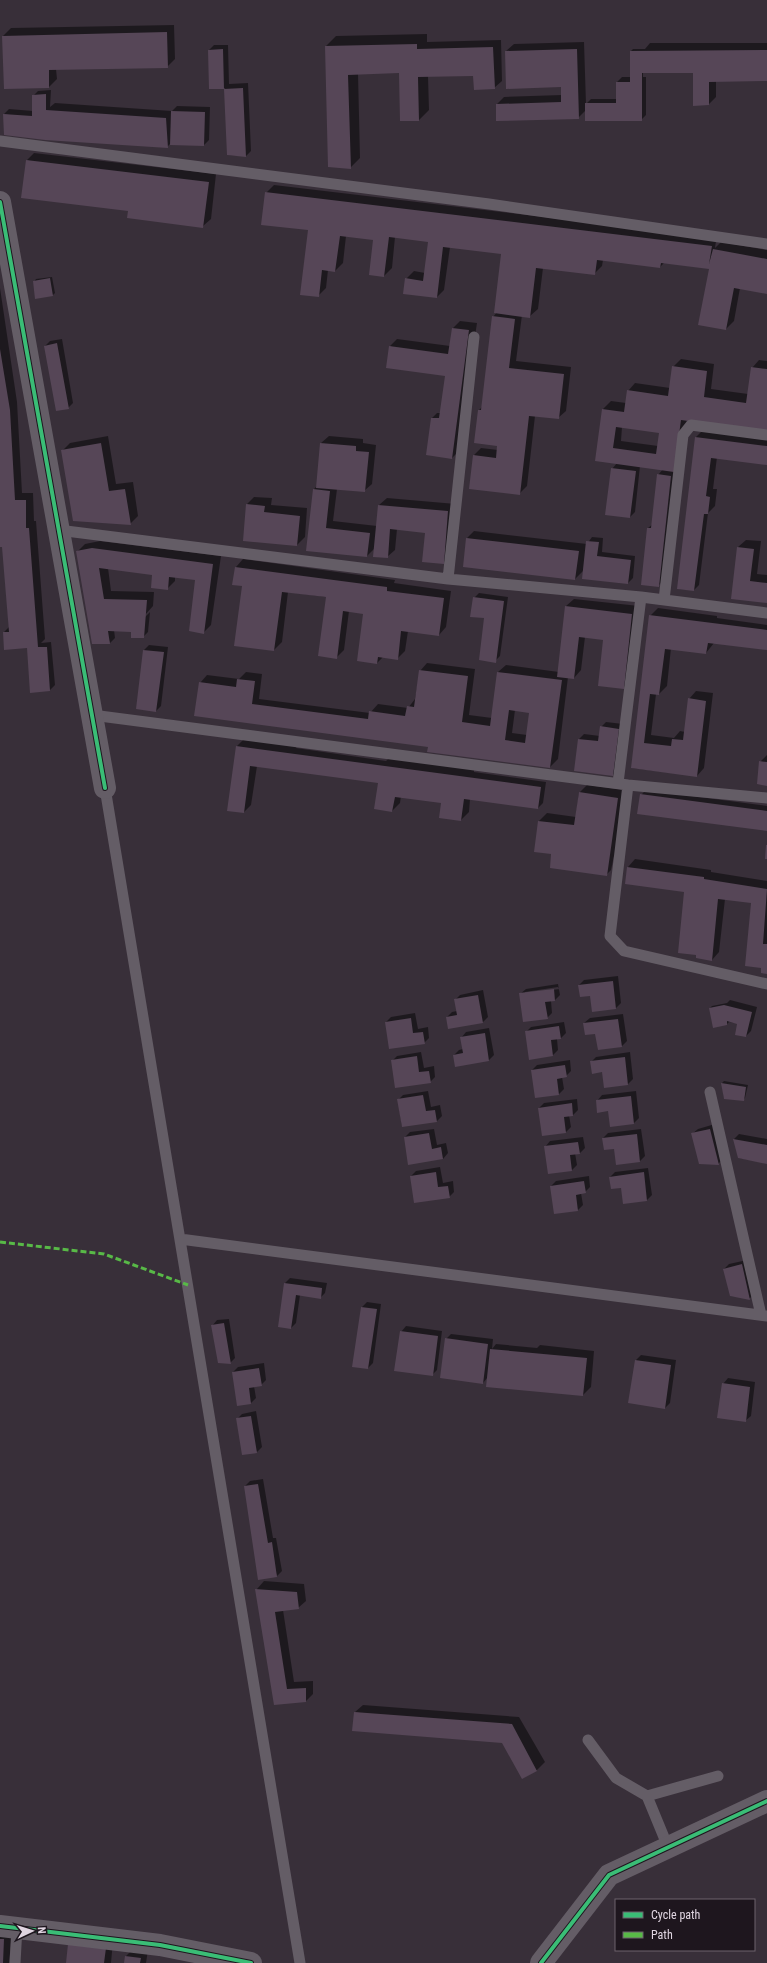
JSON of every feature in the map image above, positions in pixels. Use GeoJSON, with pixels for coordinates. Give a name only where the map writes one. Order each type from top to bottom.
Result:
{"type":"FeatureCollection","features":[{"type":"Feature","properties":{"kind":"street"},"geometry":{"type":"LineString","coordinates":[[0,202],[105,788]]}},
{"type":"Feature","properties":{"kind":"street"},"geometry":{"type":"LineString","coordinates":[[541,1963],[609,1875],[767,1801]]}},
{"type":"Feature","properties":{"kind":"street"},"geometry":{"type":"LineString","coordinates":[[8,1927],[160,1945],[251,1963]]}},
{"type":"Feature","properties":{"kind":"lane"},"geometry":{"type":"LineString","coordinates":[[0,141],[489,204],[767,244]]}},
{"type":"Feature","properties":{"kind":"lane"},"geometry":{"type":"LineString","coordinates":[[448,579],[474,337]]}},
{"type":"Feature","properties":{"kind":"lane"},"geometry":{"type":"LineString","coordinates":[[664,600],[683,435],[691,425],[767,435]]}},
{"type":"Feature","properties":{"kind":"lane"},"geometry":{"type":"LineString","coordinates":[[58,530],[448,579],[664,600],[767,613]]}},
{"type":"Feature","properties":{"kind":"lane"},"geometry":{"type":"LineString","coordinates":[[641,598],[610,936],[624,951],[767,984]]}},
{"type":"Feature","properties":{"kind":"lane"},"geometry":{"type":"LineString","coordinates":[[92,715],[623,784],[767,798]]}},
{"type":"Feature","properties":{"kind":"lane"},"geometry":{"type":"LineString","coordinates":[[105,788],[300,1963]]}},
{"type":"Feature","properties":{"kind":"lane"},"geometry":{"type":"LineString","coordinates":[[180,1239],[764,1316],[710,1092]]}},
{"type":"Feature","properties":{"kind":"lane"},"geometry":{"type":"LineString","coordinates":[[588,1740],[616,1778],[647,1796],[668,1848]]}},
{"type":"Feature","properties":{"kind":"lane"},"geometry":{"type":"LineString","coordinates":[[647,1796],[718,1776]]}},
{"type":"Feature","properties":{"kind":"lane"},"geometry":{"type":"LineString","coordinates":[[8,1927],[15,1963]]}},
{"type":"Feature","properties":{"kind":"building"},"geometry":{"type":"Polygon","coordinates":[[[167,32],[168,68],[49,70],[49,88],[4,89],[2,36],[167,32]]]}},
{"type":"Feature","properties":{"kind":"building"},"geometry":{"type":"Polygon","coordinates":[[[417,44],[417,49],[493,47],[495,89],[474,90],[473,76],[418,77],[419,121],[400,121],[399,73],[348,75],[351,169],[328,167],[325,46],[417,44]]]}},
{"type":"Feature","properties":{"kind":"building"},"geometry":{"type":"Polygon","coordinates":[[[223,49],[224,89],[209,89],[208,50],[223,49]]]}},
{"type":"Feature","properties":{"kind":"building"},"geometry":{"type":"Polygon","coordinates":[[[577,49],[579,119],[496,121],[496,104],[561,102],[561,87],[506,89],[505,51],[577,49]]]}},
{"type":"Feature","properties":{"kind":"building"},"geometry":{"type":"Polygon","coordinates":[[[767,50],[767,81],[709,82],[709,105],[693,106],[693,73],[642,73],[642,121],[585,121],[585,103],[616,103],[616,82],[630,82],[630,51],[767,50]]]}},
{"type":"Feature","properties":{"kind":"building"},"geometry":{"type":"Polygon","coordinates":[[[243,88],[246,157],[227,155],[224,89],[243,88]]]}},
{"type":"Feature","properties":{"kind":"building"},"geometry":{"type":"Polygon","coordinates":[[[46,94],[46,110],[166,118],[168,148],[45,140],[4,135],[3,114],[32,116],[32,95],[46,94]]]}},
{"type":"Feature","properties":{"kind":"building"},"geometry":{"type":"Polygon","coordinates":[[[171,111],[205,112],[204,146],[170,145],[171,111]]]}},
{"type":"Feature","properties":{"kind":"building"},"geometry":{"type":"Polygon","coordinates":[[[26,160],[209,182],[203,228],[127,218],[128,211],[21,198],[26,160]]]}},
{"type":"Feature","properties":{"kind":"building"},"geometry":{"type":"Polygon","coordinates":[[[265,192],[712,246],[709,264],[713,249],[767,259],[767,294],[734,288],[726,330],[698,325],[709,269],[661,263],[660,268],[597,260],[595,275],[536,268],[530,318],[494,313],[501,254],[443,247],[437,298],[403,294],[405,278],[423,281],[428,242],[389,237],[384,277],[369,275],[373,240],[340,236],[335,272],[322,270],[319,297],[300,295],[308,230],[261,225],[265,192]]]}},
{"type":"Feature","properties":{"kind":"building"},"geometry":{"type":"Polygon","coordinates":[[[50,278],[53,296],[35,299],[33,281],[50,278]]]}},
{"type":"Feature","properties":{"kind":"building"},"geometry":{"type":"Polygon","coordinates":[[[492,316],[515,319],[509,368],[564,374],[559,419],[529,416],[520,495],[469,489],[473,455],[496,458],[497,446],[474,443],[478,410],[481,410],[492,316]]]}},
{"type":"Feature","properties":{"kind":"building"},"geometry":{"type":"Polygon","coordinates":[[[452,328],[469,330],[452,459],[426,455],[431,418],[439,418],[445,376],[386,368],[389,346],[448,354],[452,328]]]}},
{"type":"Feature","properties":{"kind":"building"},"geometry":{"type":"Polygon","coordinates":[[[57,343],[69,409],[56,411],[44,346],[57,343]]]}},
{"type":"Feature","properties":{"kind":"building"},"geometry":{"type":"Polygon","coordinates":[[[0,349],[10,410],[15,500],[26,500],[26,528],[29,528],[38,647],[47,647],[50,691],[30,693],[27,648],[4,650],[3,632],[9,632],[2,547],[0,547],[0,349]]]}},
{"type":"Feature","properties":{"kind":"building"},"geometry":{"type":"Polygon","coordinates":[[[672,366],[707,371],[704,397],[746,403],[751,367],[767,369],[767,432],[681,420],[674,472],[595,461],[602,409],[624,412],[627,390],[668,396],[672,366]],[[616,427],[613,448],[656,454],[659,433],[616,427]]]}},
{"type":"Feature","properties":{"kind":"building"},"geometry":{"type":"Polygon","coordinates":[[[695,437],[767,446],[767,465],[711,458],[706,496],[710,497],[708,514],[704,514],[694,591],[677,589],[695,437]]]}},
{"type":"Feature","properties":{"kind":"building"},"geometry":{"type":"Polygon","coordinates":[[[101,443],[109,491],[125,489],[131,525],[73,521],[61,450],[101,443]]]}},
{"type":"Feature","properties":{"kind":"building"},"geometry":{"type":"Polygon","coordinates":[[[320,443],[356,446],[356,451],[369,452],[365,492],[316,488],[320,443]]]}},
{"type":"Feature","properties":{"kind":"building"},"geometry":{"type":"Polygon","coordinates":[[[611,468],[636,471],[630,518],[605,515],[611,468]]]}},
{"type":"Feature","properties":{"kind":"building"},"geometry":{"type":"Polygon","coordinates":[[[657,474],[671,476],[659,587],[641,585],[647,528],[651,528],[657,474]]]}},
{"type":"Feature","properties":{"kind":"building"},"geometry":{"type":"Polygon","coordinates":[[[313,489],[330,491],[326,528],[370,533],[367,557],[306,551],[313,489]]]}},
{"type":"Feature","properties":{"kind":"building"},"geometry":{"type":"Polygon","coordinates":[[[246,504],[265,506],[264,512],[300,516],[297,546],[243,541],[246,504]]]}},
{"type":"Feature","properties":{"kind":"building"},"geometry":{"type":"Polygon","coordinates":[[[378,505],[448,511],[444,564],[422,562],[425,533],[390,529],[388,558],[373,557],[378,505]]]}},
{"type":"Feature","properties":{"kind":"building"},"geometry":{"type":"Polygon","coordinates":[[[466,538],[579,551],[575,580],[463,567],[466,538]]]}},
{"type":"Feature","properties":{"kind":"building"},"geometry":{"type":"Polygon","coordinates":[[[586,541],[599,542],[597,556],[631,560],[628,584],[582,579],[586,541]]]}},
{"type":"Feature","properties":{"kind":"building"},"geometry":{"type":"Polygon","coordinates":[[[737,547],[754,549],[750,581],[767,583],[767,603],[731,599],[737,547]]]}},
{"type":"Feature","properties":{"kind":"building"},"geometry":{"type":"Polygon","coordinates":[[[92,548],[213,564],[204,634],[189,631],[195,580],[169,577],[168,590],[151,588],[152,575],[99,568],[104,599],[147,600],[144,638],[131,638],[131,632],[108,631],[110,644],[92,644],[76,551],[92,548]]]}},
{"type":"Feature","properties":{"kind":"building"},"geometry":{"type":"Polygon","coordinates":[[[235,567],[387,587],[387,591],[444,598],[439,636],[401,631],[398,660],[378,657],[377,664],[357,661],[363,614],[343,611],[337,659],[318,656],[326,597],[282,592],[274,651],[234,646],[242,586],[232,585],[235,567]]]}},
{"type":"Feature","properties":{"kind":"building"},"geometry":{"type":"Polygon","coordinates":[[[473,597],[504,601],[496,663],[479,660],[484,618],[470,617],[473,597]]]}},
{"type":"Feature","properties":{"kind":"building"},"geometry":{"type":"Polygon","coordinates":[[[565,606],[632,614],[624,689],[598,686],[603,640],[579,637],[574,679],[557,677],[565,606]]]}},
{"type":"Feature","properties":{"kind":"building"},"geometry":{"type":"Polygon","coordinates":[[[649,615],[767,630],[767,650],[708,643],[706,654],[665,649],[659,695],[650,694],[644,743],[671,746],[672,739],[683,740],[688,698],[706,701],[697,777],[631,768],[649,615]]]}},
{"type":"Feature","properties":{"kind":"building"},"geometry":{"type":"Polygon","coordinates":[[[143,650],[164,652],[156,712],[136,709],[143,650]]]}},
{"type":"Feature","properties":{"kind":"building"},"geometry":{"type":"Polygon","coordinates":[[[419,670],[468,676],[462,722],[490,726],[497,672],[562,680],[550,768],[427,752],[428,747],[194,716],[199,682],[236,687],[237,679],[255,681],[252,704],[368,719],[369,711],[405,716],[407,706],[414,707],[419,670]],[[509,710],[505,740],[525,743],[529,713],[509,710]]]}},
{"type":"Feature","properties":{"kind":"building"},"geometry":{"type":"Polygon","coordinates":[[[600,726],[619,729],[613,776],[574,771],[578,739],[598,741],[600,726]]]}},
{"type":"Feature","properties":{"kind":"building"},"geometry":{"type":"Polygon","coordinates":[[[236,746],[541,787],[538,809],[464,799],[461,821],[439,818],[441,803],[395,797],[392,812],[374,809],[378,783],[250,766],[244,813],[227,811],[236,746]]]}},
{"type":"Feature","properties":{"kind":"building"},"geometry":{"type":"Polygon","coordinates":[[[759,761],[767,762],[767,786],[757,784],[759,761]]]}},
{"type":"Feature","properties":{"kind":"building"},"geometry":{"type":"Polygon","coordinates":[[[579,792],[618,798],[607,876],[550,868],[551,854],[534,852],[538,821],[574,825],[579,792]]]}},
{"type":"Feature","properties":{"kind":"building"},"geometry":{"type":"Polygon","coordinates":[[[640,794],[767,811],[767,831],[637,814],[640,794]]]}},
{"type":"Feature","properties":{"kind":"building"},"geometry":{"type":"Polygon","coordinates":[[[766,845],[767,859],[765,859],[766,845]]]}},
{"type":"Feature","properties":{"kind":"building"},"geometry":{"type":"Polygon","coordinates":[[[627,867],[704,877],[704,879],[767,889],[763,944],[767,944],[767,974],[761,973],[761,968],[745,966],[751,903],[718,899],[712,961],[696,958],[696,955],[678,953],[684,892],[625,884],[627,867]]]}},
{"type":"Feature","properties":{"kind":"building"},"geometry":{"type":"Polygon","coordinates":[[[613,981],[616,1009],[592,1012],[590,996],[580,997],[578,985],[613,981]]]}},
{"type":"Feature","properties":{"kind":"building"},"geometry":{"type":"Polygon","coordinates":[[[554,989],[555,1001],[545,1002],[548,1019],[523,1022],[519,993],[554,989]]]}},
{"type":"Feature","properties":{"kind":"building"},"geometry":{"type":"Polygon","coordinates":[[[478,995],[483,1023],[448,1029],[446,1017],[457,1015],[454,999],[478,995]]]}},
{"type":"Feature","properties":{"kind":"building"},"geometry":{"type":"Polygon","coordinates":[[[724,1005],[752,1012],[746,1037],[735,1035],[737,1024],[727,1021],[727,1025],[713,1028],[709,1008],[724,1005]]]}},
{"type":"Feature","properties":{"kind":"building"},"geometry":{"type":"Polygon","coordinates":[[[411,1018],[413,1033],[423,1032],[425,1044],[389,1049],[385,1022],[411,1018]]]}},
{"type":"Feature","properties":{"kind":"building"},"geometry":{"type":"Polygon","coordinates":[[[618,1019],[622,1047],[598,1050],[595,1034],[585,1035],[583,1023],[618,1019]]]}},
{"type":"Feature","properties":{"kind":"building"},"geometry":{"type":"Polygon","coordinates":[[[559,1026],[561,1039],[551,1040],[553,1056],[529,1060],[525,1031],[559,1026]]]}},
{"type":"Feature","properties":{"kind":"building"},"geometry":{"type":"Polygon","coordinates":[[[485,1033],[489,1061],[455,1067],[453,1055],[463,1053],[460,1037],[485,1033]]]}},
{"type":"Feature","properties":{"kind":"building"},"geometry":{"type":"Polygon","coordinates":[[[417,1056],[419,1072],[429,1071],[431,1083],[395,1088],[391,1060],[417,1056]]]}},
{"type":"Feature","properties":{"kind":"building"},"geometry":{"type":"Polygon","coordinates":[[[625,1057],[628,1085],[604,1088],[602,1072],[592,1074],[590,1061],[625,1057]]]}},
{"type":"Feature","properties":{"kind":"building"},"geometry":{"type":"Polygon","coordinates":[[[565,1065],[567,1077],[557,1079],[559,1095],[535,1098],[531,1070],[565,1065]]]}},
{"type":"Feature","properties":{"kind":"building"},"geometry":{"type":"Polygon","coordinates":[[[721,1083],[746,1087],[744,1101],[724,1099],[721,1083]]]}},
{"type":"Feature","properties":{"kind":"building"},"geometry":{"type":"Polygon","coordinates":[[[423,1095],[426,1111],[435,1110],[437,1122],[402,1127],[397,1099],[423,1095]]]}},
{"type":"Feature","properties":{"kind":"building"},"geometry":{"type":"Polygon","coordinates":[[[631,1096],[634,1124],[610,1127],[608,1111],[597,1113],[596,1100],[631,1096]]]}},
{"type":"Feature","properties":{"kind":"building"},"geometry":{"type":"Polygon","coordinates":[[[572,1103],[573,1116],[564,1117],[566,1133],[542,1136],[538,1108],[572,1103]]]}},
{"type":"Feature","properties":{"kind":"building"},"geometry":{"type":"Polygon","coordinates":[[[710,1129],[719,1165],[699,1164],[691,1133],[710,1129]]]}},
{"type":"Feature","properties":{"kind":"building"},"geometry":{"type":"Polygon","coordinates":[[[429,1133],[432,1149],[441,1147],[443,1159],[408,1165],[404,1137],[429,1133]]]}},
{"type":"Feature","properties":{"kind":"building"},"geometry":{"type":"Polygon","coordinates":[[[637,1134],[640,1162],[616,1165],[614,1149],[604,1150],[602,1138],[637,1134]]]}},
{"type":"Feature","properties":{"kind":"building"},"geometry":{"type":"Polygon","coordinates":[[[733,1139],[767,1145],[767,1164],[738,1158],[733,1139]]]}},
{"type":"Feature","properties":{"kind":"building"},"geometry":{"type":"Polygon","coordinates":[[[578,1142],[580,1154],[570,1155],[572,1171],[548,1174],[544,1146],[578,1142]]]}},
{"type":"Feature","properties":{"kind":"building"},"geometry":{"type":"Polygon","coordinates":[[[436,1172],[438,1187],[448,1186],[450,1198],[414,1203],[410,1176],[436,1172]]]}},
{"type":"Feature","properties":{"kind":"building"},"geometry":{"type":"Polygon","coordinates":[[[644,1172],[647,1201],[623,1204],[621,1188],[611,1189],[609,1177],[644,1172]]]}},
{"type":"Feature","properties":{"kind":"building"},"geometry":{"type":"Polygon","coordinates":[[[584,1181],[586,1193],[576,1195],[578,1211],[554,1214],[550,1186],[584,1181]]]}},
{"type":"Feature","properties":{"kind":"building"},"geometry":{"type":"Polygon","coordinates":[[[742,1264],[750,1300],[730,1296],[723,1269],[742,1264]]]}},
{"type":"Feature","properties":{"kind":"building"},"geometry":{"type":"Polygon","coordinates":[[[284,1283],[322,1288],[321,1299],[296,1295],[291,1329],[278,1327],[284,1283]]]}},
{"type":"Feature","properties":{"kind":"building"},"geometry":{"type":"Polygon","coordinates":[[[361,1307],[377,1309],[368,1369],[352,1367],[361,1307]]]}},
{"type":"Feature","properties":{"kind":"building"},"geometry":{"type":"Polygon","coordinates":[[[224,1323],[231,1364],[218,1363],[211,1325],[224,1323]]]}},
{"type":"Feature","properties":{"kind":"building"},"geometry":{"type":"Polygon","coordinates":[[[400,1331],[438,1336],[433,1376],[394,1371],[400,1331]]]}},
{"type":"Feature","properties":{"kind":"building"},"geometry":{"type":"Polygon","coordinates":[[[445,1338],[488,1344],[483,1384],[440,1378],[445,1338]]]}},
{"type":"Feature","properties":{"kind":"building"},"geometry":{"type":"Polygon","coordinates":[[[490,1349],[587,1358],[583,1396],[486,1387],[490,1349]]]}},
{"type":"Feature","properties":{"kind":"building"},"geometry":{"type":"Polygon","coordinates":[[[635,1360],[671,1365],[665,1409],[628,1403],[635,1360]]]}},
{"type":"Feature","properties":{"kind":"building"},"geometry":{"type":"Polygon","coordinates":[[[259,1368],[262,1386],[249,1388],[251,1404],[237,1406],[232,1372],[259,1368]]]}},
{"type":"Feature","properties":{"kind":"building"},"geometry":{"type":"Polygon","coordinates":[[[722,1383],[750,1387],[746,1422],[717,1418],[722,1383]]]}},
{"type":"Feature","properties":{"kind":"building"},"geometry":{"type":"Polygon","coordinates":[[[251,1416],[257,1453],[242,1455],[236,1418],[251,1416]]]}},
{"type":"Feature","properties":{"kind":"building"},"geometry":{"type":"Polygon","coordinates":[[[258,1484],[268,1543],[272,1542],[277,1577],[258,1580],[244,1486],[258,1484]]]}},
{"type":"Feature","properties":{"kind":"building"},"geometry":{"type":"Polygon","coordinates":[[[255,1589],[297,1592],[299,1609],[275,1612],[287,1689],[306,1688],[306,1702],[274,1705],[255,1589]]]}},
{"type":"Feature","properties":{"kind":"building"},"geometry":{"type":"Polygon","coordinates":[[[354,1712],[512,1724],[537,1771],[522,1779],[502,1743],[352,1731],[354,1712]]]}},
{"type":"Feature","properties":{"kind":"building"},"geometry":{"type":"Polygon","coordinates":[[[0,1939],[4,1939],[3,1963],[0,1963],[0,1939]]]}},
{"type":"Feature","properties":{"kind":"building"},"geometry":{"type":"Polygon","coordinates":[[[68,1944],[106,1948],[104,1963],[66,1963],[68,1944]]]}},
{"type":"Feature","properties":{"kind":"building"},"geometry":{"type":"Polygon","coordinates":[[[125,1956],[141,1958],[140,1963],[124,1963],[125,1956]]]}},
{"type":"Feature","properties":{"kind":"marked path"},"geometry":{"type":"LineString","coordinates":[[0,1242],[104,1254],[188,1285]]}},
{"type":"Feature","properties":{"kind":"cycle path"},"geometry":{"type":"LineString","coordinates":[[0,202],[105,788]]}},
{"type":"Feature","properties":{"kind":"cycle path"},"geometry":{"type":"LineString","coordinates":[[541,1963],[609,1875],[767,1801]]}},
{"type":"Feature","properties":{"kind":"cycle path"},"geometry":{"type":"LineString","coordinates":[[0,1926],[160,1945],[251,1963]]}}]}
